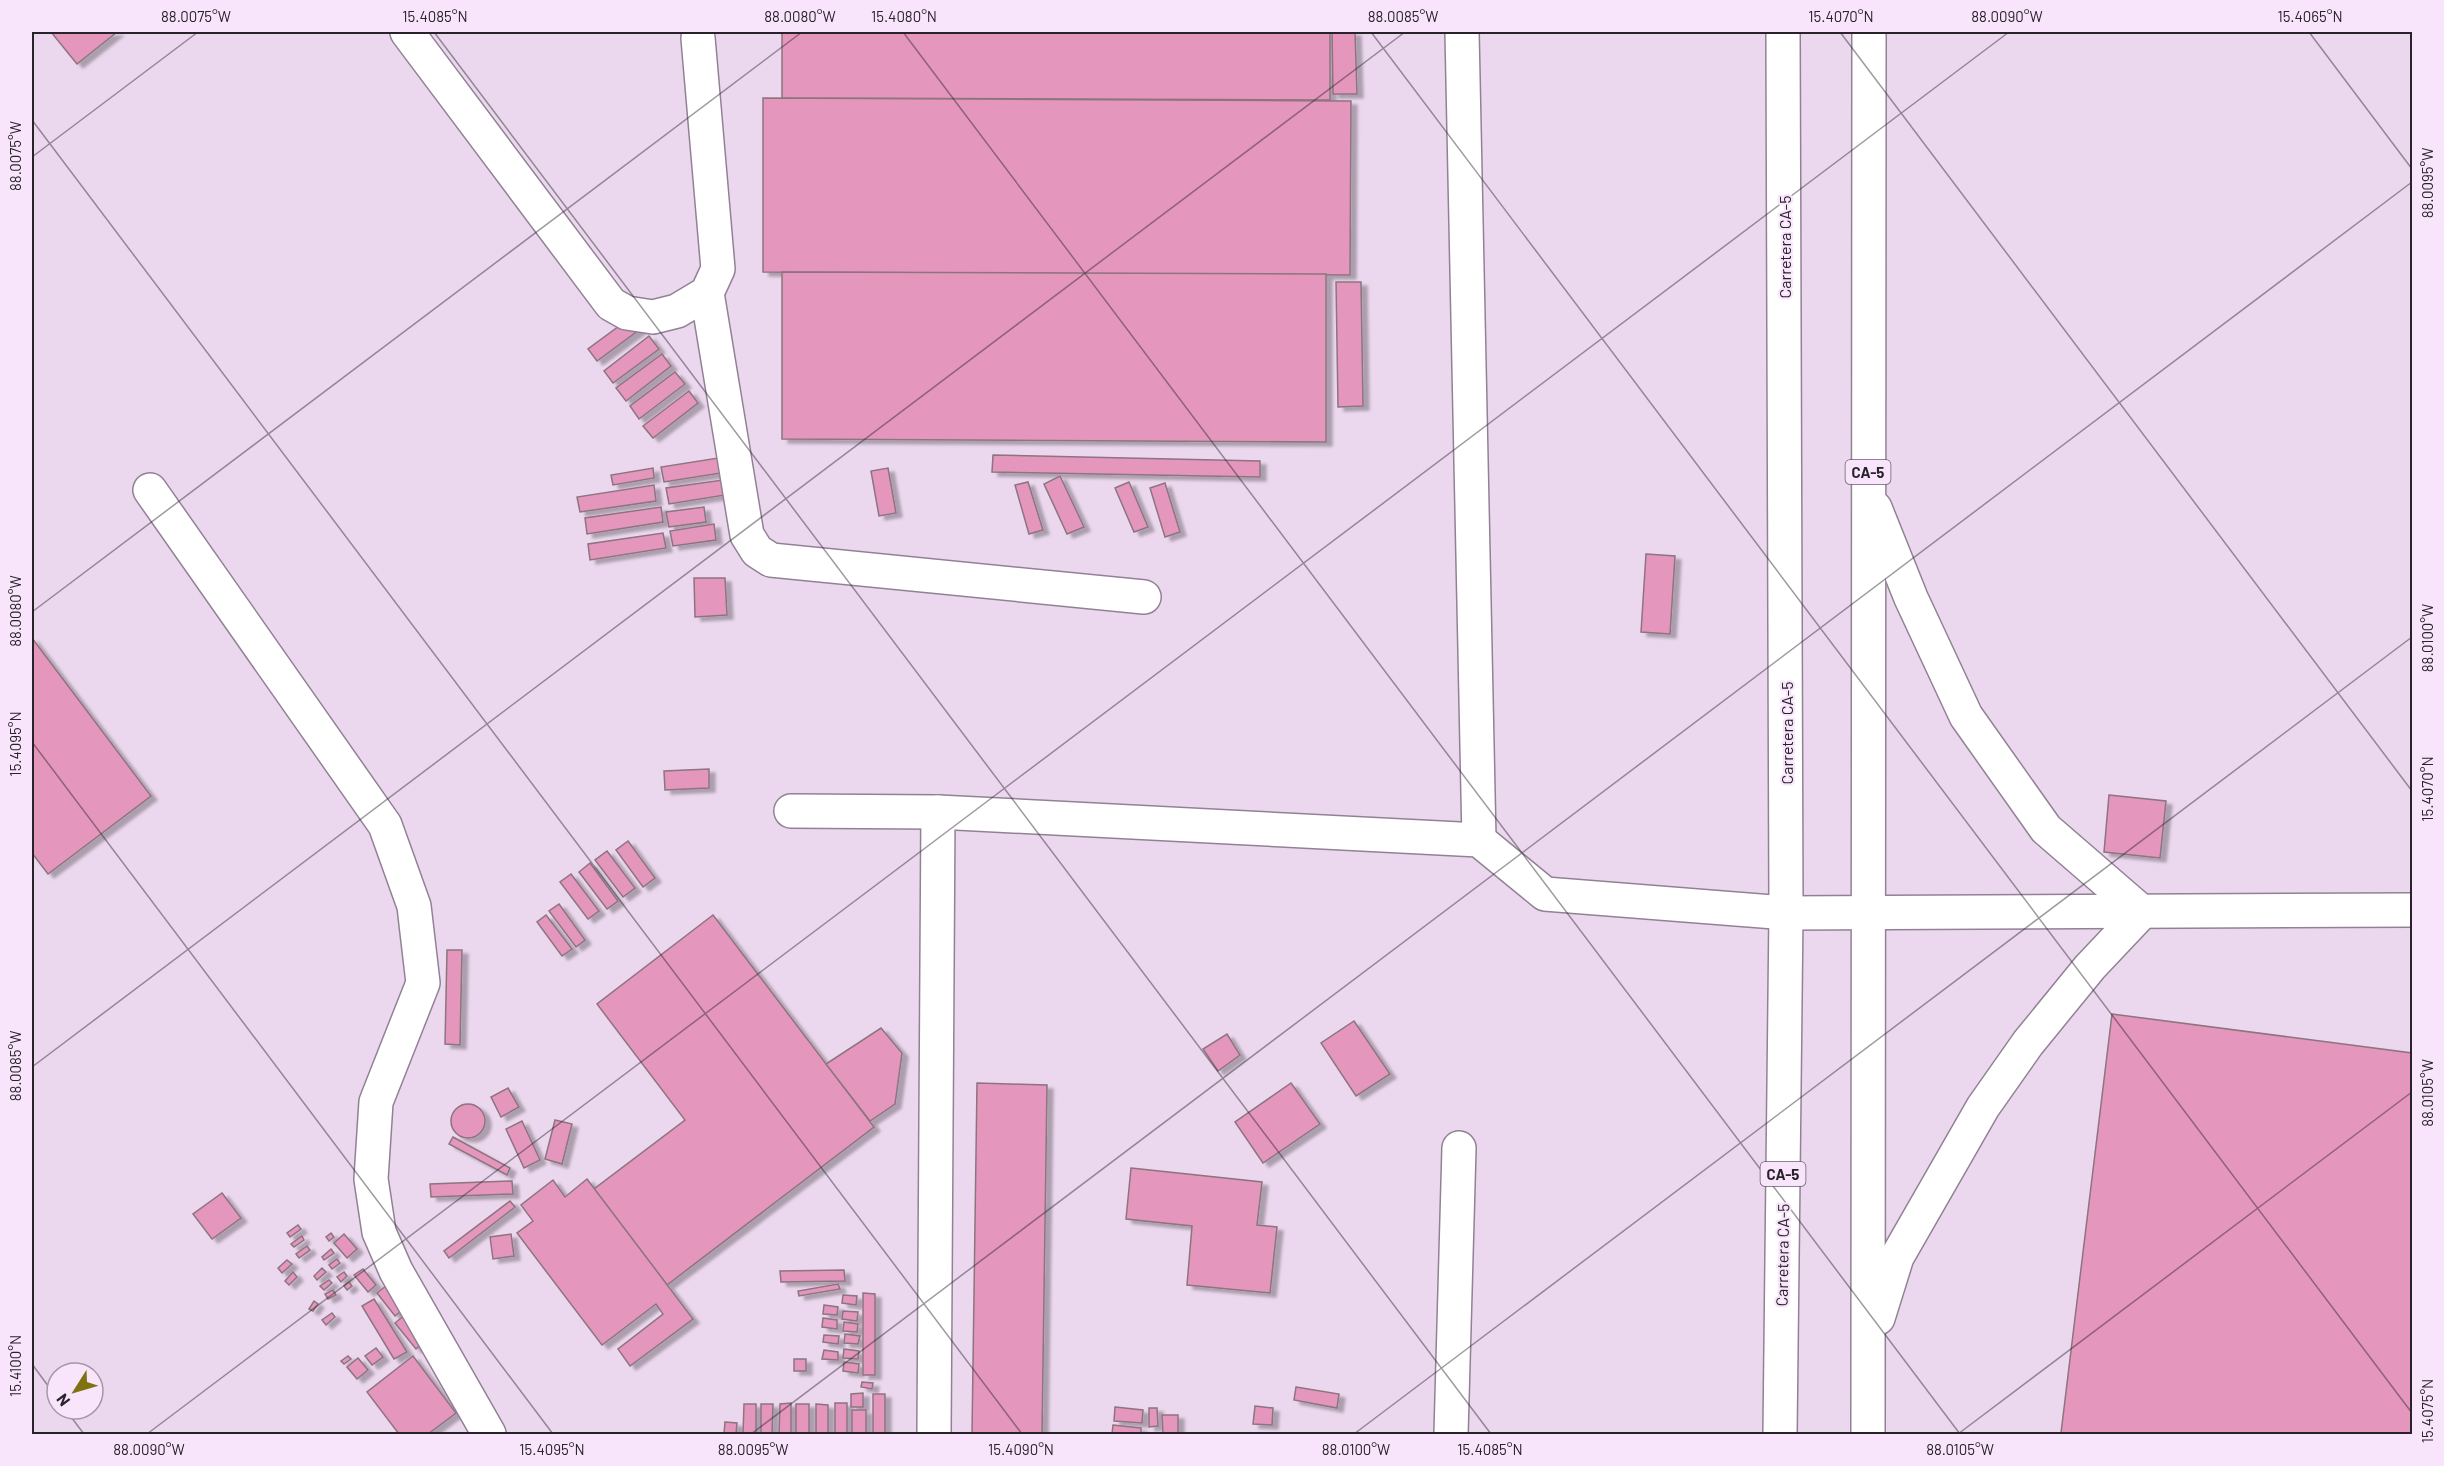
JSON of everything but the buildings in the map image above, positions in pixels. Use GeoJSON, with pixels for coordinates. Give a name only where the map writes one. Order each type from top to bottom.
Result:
{"type":"FeatureCollection","features":[{"type":"Feature","properties":{"kind":"main road"},"geometry":{"type":"LineString","coordinates":[[407,32],[611,304],[627,313],[653,317],[677,311],[708,293]]}},
{"type":"Feature","properties":{"kind":"main road"},"geometry":{"type":"LineString","coordinates":[[1462,32],[1479,840]]}},
{"type":"Feature","properties":{"kind":"main road","name":"Carretera CA-5"},"geometry":{"type":"LineString","coordinates":[[1780,1434],[1786,913],[1783,32]]}},
{"type":"Feature","properties":{"kind":"main road","name":"CA-5"},"geometry":{"type":"LineString","coordinates":[[1868,1434],[1869,32]]}},
{"type":"Feature","properties":{"kind":"main road"},"geometry":{"type":"LineString","coordinates":[[698,38],[718,269],[708,293],[747,535],[757,551],[771,560],[1144,597]]}},
{"type":"Feature","properties":{"kind":"main road"},"geometry":{"type":"LineString","coordinates":[[150,490],[385,825],[414,906],[423,983],[376,1102],[371,1179],[379,1232],[396,1271],[489,1434]]}},
{"type":"Feature","properties":{"kind":"main road"},"geometry":{"type":"LineString","coordinates":[[1868,493],[1911,598],[1966,716],[2046,829],[2142,912]]}},
{"type":"Feature","properties":{"kind":"main road"},"geometry":{"type":"LineString","coordinates":[[791,811],[938,812],[1479,840],[1545,894],[1786,913],[2412,910]]}},
{"type":"Feature","properties":{"kind":"main road"},"geometry":{"type":"LineString","coordinates":[[934,1434],[938,812]]}},
{"type":"Feature","properties":{"kind":"main road"},"geometry":{"type":"LineString","coordinates":[[1869,1348],[1898,1257],[1983,1107],[2028,1043],[2091,967],[2142,912]]}},
{"type":"Feature","properties":{"kind":"main road"},"geometry":{"type":"LineString","coordinates":[[1451,1434],[1459,1148]]}}]}
